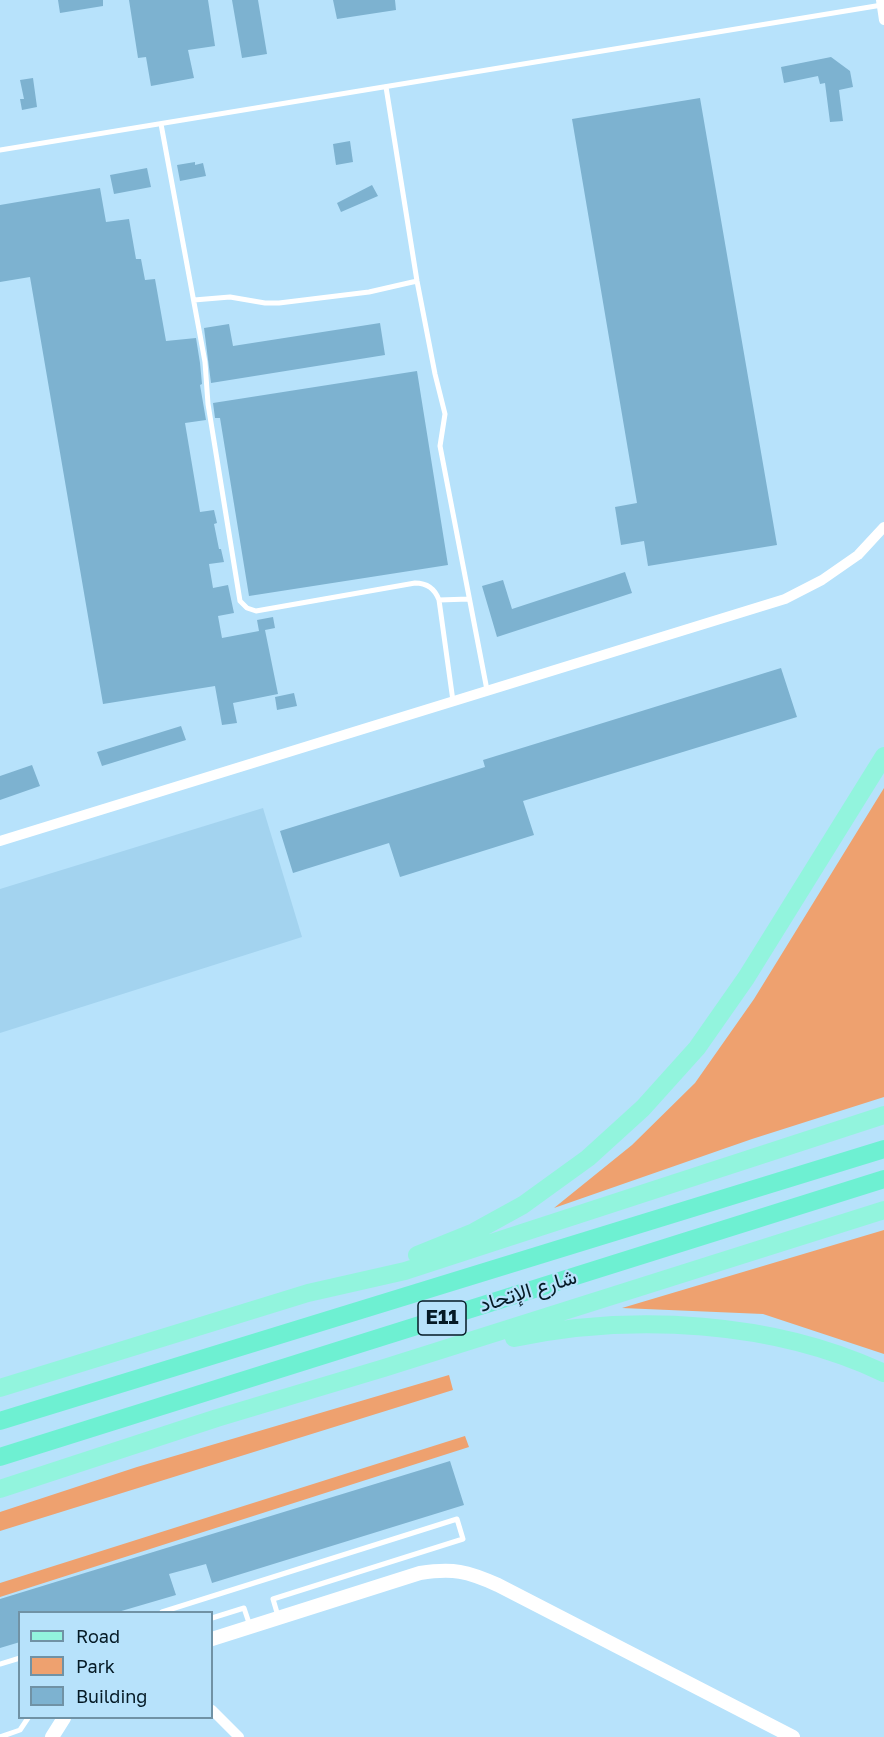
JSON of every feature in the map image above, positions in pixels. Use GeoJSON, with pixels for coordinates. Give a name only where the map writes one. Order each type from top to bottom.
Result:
{"type":"FeatureCollection","features":[{"type":"Feature","properties":{"kind":"highway","name":"شارع الإتحاد"},"geometry":{"type":"LineString","coordinates":[[0,1421],[884,1149]]}},
{"type":"Feature","properties":{"kind":"highway","name":"شارع الإتحاد"},"geometry":{"type":"LineString","coordinates":[[0,1457],[884,1179]]}},
{"type":"Feature","properties":{"kind":"main road"},"geometry":{"type":"LineString","coordinates":[[0,1388],[308,1293],[413,1257],[474,1232],[523,1205],[588,1158],[644,1108],[697,1048],[746,978],[884,756]]}},
{"type":"Feature","properties":{"kind":"main road"},"geometry":{"type":"LineString","coordinates":[[308,1293],[405,1271],[884,1115]]}},
{"type":"Feature","properties":{"kind":"main road"},"geometry":{"type":"LineString","coordinates":[[0,1489],[217,1418],[384,1368],[884,1210]]}},
{"type":"Feature","properties":{"kind":"main road"},"geometry":{"type":"LineString","coordinates":[[384,1368],[538,1333],[624,1325],[688,1326],[748,1332],[810,1346],[884,1373]]}},
{"type":"Feature","properties":{"kind":"street"},"geometry":{"type":"LineString","coordinates":[[881,2],[884,20]]}},
{"type":"Feature","properties":{"kind":"street"},"geometry":{"type":"LineString","coordinates":[[0,841],[784,599],[822,580],[858,555],[884,527]]}},
{"type":"Feature","properties":{"kind":"street"},"geometry":{"type":"LineString","coordinates":[[213,1639],[420,1573],[444,1570],[462,1571],[498,1585],[793,1737]]}},
{"type":"Feature","properties":{"kind":"street"},"geometry":{"type":"LineString","coordinates":[[213,1711],[239,1737]]}},
{"type":"Feature","properties":{"kind":"street"},"geometry":{"type":"LineString","coordinates":[[52,1737],[63,1719]]}},
{"type":"Feature","properties":{"kind":"lane"},"geometry":{"type":"LineString","coordinates":[[0,150],[386,87],[881,2]]}},
{"type":"Feature","properties":{"kind":"lane"},"geometry":{"type":"LineString","coordinates":[[386,87],[417,281],[435,374],[446,414],[440,446],[487,692]]}},
{"type":"Feature","properties":{"kind":"lane"},"geometry":{"type":"LineString","coordinates":[[161,124],[205,362],[208,404],[238,596],[243,605],[251,610],[261,610],[415,583],[430,587],[439,600],[453,702]]}},
{"type":"Feature","properties":{"kind":"lane"},"geometry":{"type":"LineString","coordinates":[[194,300],[230,297],[279,303],[369,292],[417,281]]}},
{"type":"Feature","properties":{"kind":"lane"},"geometry":{"type":"LineString","coordinates":[[439,600],[470,599]]}},
{"type":"Feature","properties":{"kind":"lane"},"geometry":{"type":"LineString","coordinates":[[165,1611],[457,1519],[463,1539],[273,1599],[278,1618]]}},
{"type":"Feature","properties":{"kind":"lane"},"geometry":{"type":"LineString","coordinates":[[213,1618],[244,1608],[250,1627]]}},
{"type":"Feature","properties":{"kind":"lane"},"geometry":{"type":"LineString","coordinates":[[0,1664],[18,1659]]}},
{"type":"Feature","properties":{"kind":"lane"},"geometry":{"type":"LineString","coordinates":[[0,1737],[20,1731],[27,1719]]}},
{"type":"Feature","properties":{"kind":"shaded area"},"geometry":{"type":"Polygon","coordinates":[[[263,808],[302,937],[0,1033],[0,889],[263,808]]]}},
{"type":"Feature","properties":{"kind":"green space"},"geometry":{"type":"Polygon","coordinates":[[[884,788],[884,1097],[752,1139],[554,1208],[632,1145],[695,1083],[754,999],[884,788]]]}},
{"type":"Feature","properties":{"kind":"green space"},"geometry":{"type":"Polygon","coordinates":[[[884,1230],[884,1354],[763,1314],[622,1308],[884,1230]]]}},
{"type":"Feature","properties":{"kind":"green space"},"geometry":{"type":"Polygon","coordinates":[[[449,1375],[453,1390],[0,1531],[0,1512],[137,1467],[449,1375]]]}},
{"type":"Feature","properties":{"kind":"green space"},"geometry":{"type":"Polygon","coordinates":[[[465,1436],[469,1447],[0,1597],[0,1583],[465,1436]]]}},
{"type":"Feature","properties":{"kind":"building"},"geometry":{"type":"Polygon","coordinates":[[[58,0],[103,0],[103,6],[60,13],[58,0]]]}},
{"type":"Feature","properties":{"kind":"building"},"geometry":{"type":"Polygon","coordinates":[[[129,0],[208,0],[215,46],[188,50],[194,78],[151,86],[146,57],[138,58],[129,0]]]}},
{"type":"Feature","properties":{"kind":"building"},"geometry":{"type":"Polygon","coordinates":[[[232,0],[258,0],[267,54],[242,58],[232,0]]]}},
{"type":"Feature","properties":{"kind":"building"},"geometry":{"type":"Polygon","coordinates":[[[333,0],[395,0],[396,10],[337,19],[333,0]]]}},
{"type":"Feature","properties":{"kind":"building"},"geometry":{"type":"Polygon","coordinates":[[[831,57],[850,71],[853,87],[839,90],[843,121],[830,122],[825,83],[820,84],[818,76],[784,83],[781,67],[831,57]]]}},
{"type":"Feature","properties":{"kind":"building"},"geometry":{"type":"Polygon","coordinates":[[[33,78],[37,107],[22,110],[20,99],[24,99],[20,80],[33,78]]]}},
{"type":"Feature","properties":{"kind":"building"},"geometry":{"type":"Polygon","coordinates":[[[700,98],[777,545],[648,566],[644,541],[621,545],[615,507],[637,503],[572,119],[700,98]]]}},
{"type":"Feature","properties":{"kind":"building"},"geometry":{"type":"Polygon","coordinates":[[[350,141],[353,162],[336,165],[333,144],[350,141]]]}},
{"type":"Feature","properties":{"kind":"building"},"geometry":{"type":"Polygon","coordinates":[[[195,162],[195,165],[203,163],[206,176],[180,181],[177,165],[195,162]]]}},
{"type":"Feature","properties":{"kind":"building"},"geometry":{"type":"Polygon","coordinates":[[[147,168],[151,187],[114,194],[110,175],[147,168]]]}},
{"type":"Feature","properties":{"kind":"building"},"geometry":{"type":"Polygon","coordinates":[[[372,185],[378,196],[341,212],[337,203],[372,185]]]}},
{"type":"Feature","properties":{"kind":"building"},"geometry":{"type":"Polygon","coordinates":[[[100,188],[106,222],[129,219],[136,259],[141,259],[145,280],[155,279],[166,341],[196,338],[206,420],[185,423],[200,512],[214,510],[217,523],[214,524],[224,562],[209,564],[213,588],[228,585],[234,613],[218,616],[222,638],[259,631],[257,620],[273,617],[275,628],[265,630],[278,694],[233,703],[237,723],[222,725],[215,686],[103,704],[30,277],[0,282],[0,205],[100,188]]]}},
{"type":"Feature","properties":{"kind":"building"},"geometry":{"type":"Polygon","coordinates":[[[380,323],[385,355],[211,383],[204,328],[229,324],[233,346],[380,323]]]}},
{"type":"Feature","properties":{"kind":"building"},"geometry":{"type":"Polygon","coordinates":[[[417,371],[448,565],[249,596],[220,418],[215,418],[213,403],[417,371]]]}},
{"type":"Feature","properties":{"kind":"building"},"geometry":{"type":"Polygon","coordinates":[[[625,572],[632,593],[497,637],[482,586],[503,580],[512,609],[625,572]]]}},
{"type":"Feature","properties":{"kind":"building"},"geometry":{"type":"Polygon","coordinates":[[[781,668],[797,717],[523,801],[534,835],[400,877],[389,843],[293,873],[280,831],[485,767],[483,760],[781,668]]]}},
{"type":"Feature","properties":{"kind":"building"},"geometry":{"type":"Polygon","coordinates":[[[294,693],[297,706],[277,710],[275,697],[294,693]]]}},
{"type":"Feature","properties":{"kind":"building"},"geometry":{"type":"Polygon","coordinates":[[[181,726],[186,740],[102,766],[97,752],[181,726]]]}},
{"type":"Feature","properties":{"kind":"building"},"geometry":{"type":"Polygon","coordinates":[[[32,765],[40,786],[0,800],[0,776],[32,765]]]}},
{"type":"Feature","properties":{"kind":"building"},"geometry":{"type":"Polygon","coordinates":[[[450,1461],[464,1505],[212,1583],[206,1564],[169,1574],[176,1595],[121,1611],[18,1611],[18,1643],[0,1648],[0,1599],[450,1461]]]}}]}
